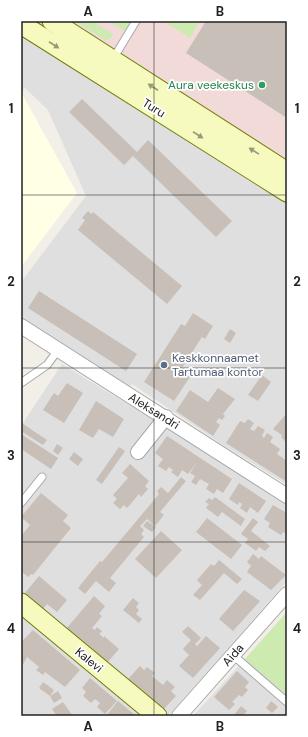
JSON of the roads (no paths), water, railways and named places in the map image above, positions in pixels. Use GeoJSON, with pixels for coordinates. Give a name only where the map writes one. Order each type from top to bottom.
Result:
{"type":"FeatureCollection","features":[{"type":"Feature","properties":{"kind":"main road","name":"Turu"},"geometry":{"type":"LineString","coordinates":[[52,21],[112,61],[287,172]]}},
{"type":"Feature","properties":{"kind":"main road","name":"Turu"},"geometry":{"type":"LineString","coordinates":[[21,24],[287,192]]}},
{"type":"Feature","properties":{"kind":"main road","name":"Kalevi"},"geometry":{"type":"LineString","coordinates":[[21,603],[157,716]]}},
{"type":"Feature","properties":{"kind":"street","name":"Aleksandri"},"geometry":{"type":"LineString","coordinates":[[21,326],[287,496]]}},
{"type":"Feature","properties":{"kind":"street"},"geometry":{"type":"LineString","coordinates":[[138,452],[166,418]]}},
{"type":"Feature","properties":{"kind":"street","name":"Aida"},"geometry":{"type":"LineString","coordinates":[[179,716],[287,594]]}},
{"type":"Feature","properties":{"kind":"lane"},"geometry":{"type":"LineString","coordinates":[[112,61],[136,21]]}},
{"type":"Feature","properties":{"kind":"lane"},"geometry":{"type":"LineString","coordinates":[[21,383],[47,365],[58,350]]}},
{"type":"Feature","properties":{"kind":"lane"},"geometry":{"type":"LineString","coordinates":[[21,503],[42,477]]}},
{"type":"Feature","properties":{"kind":"lane"},"geometry":{"type":"LineString","coordinates":[[233,654],[287,702]]}},
{"type":"Feature","properties":{"kind":"place","name":"Aura veekeskus"},"geometry":{"type":"Point","coordinates":[262,85]}},
{"type":"Feature","properties":{"kind":"place","name":"Keskkonnaamet Tartumaa kontor"},"geometry":{"type":"Point","coordinates":[164,365]}}]}
